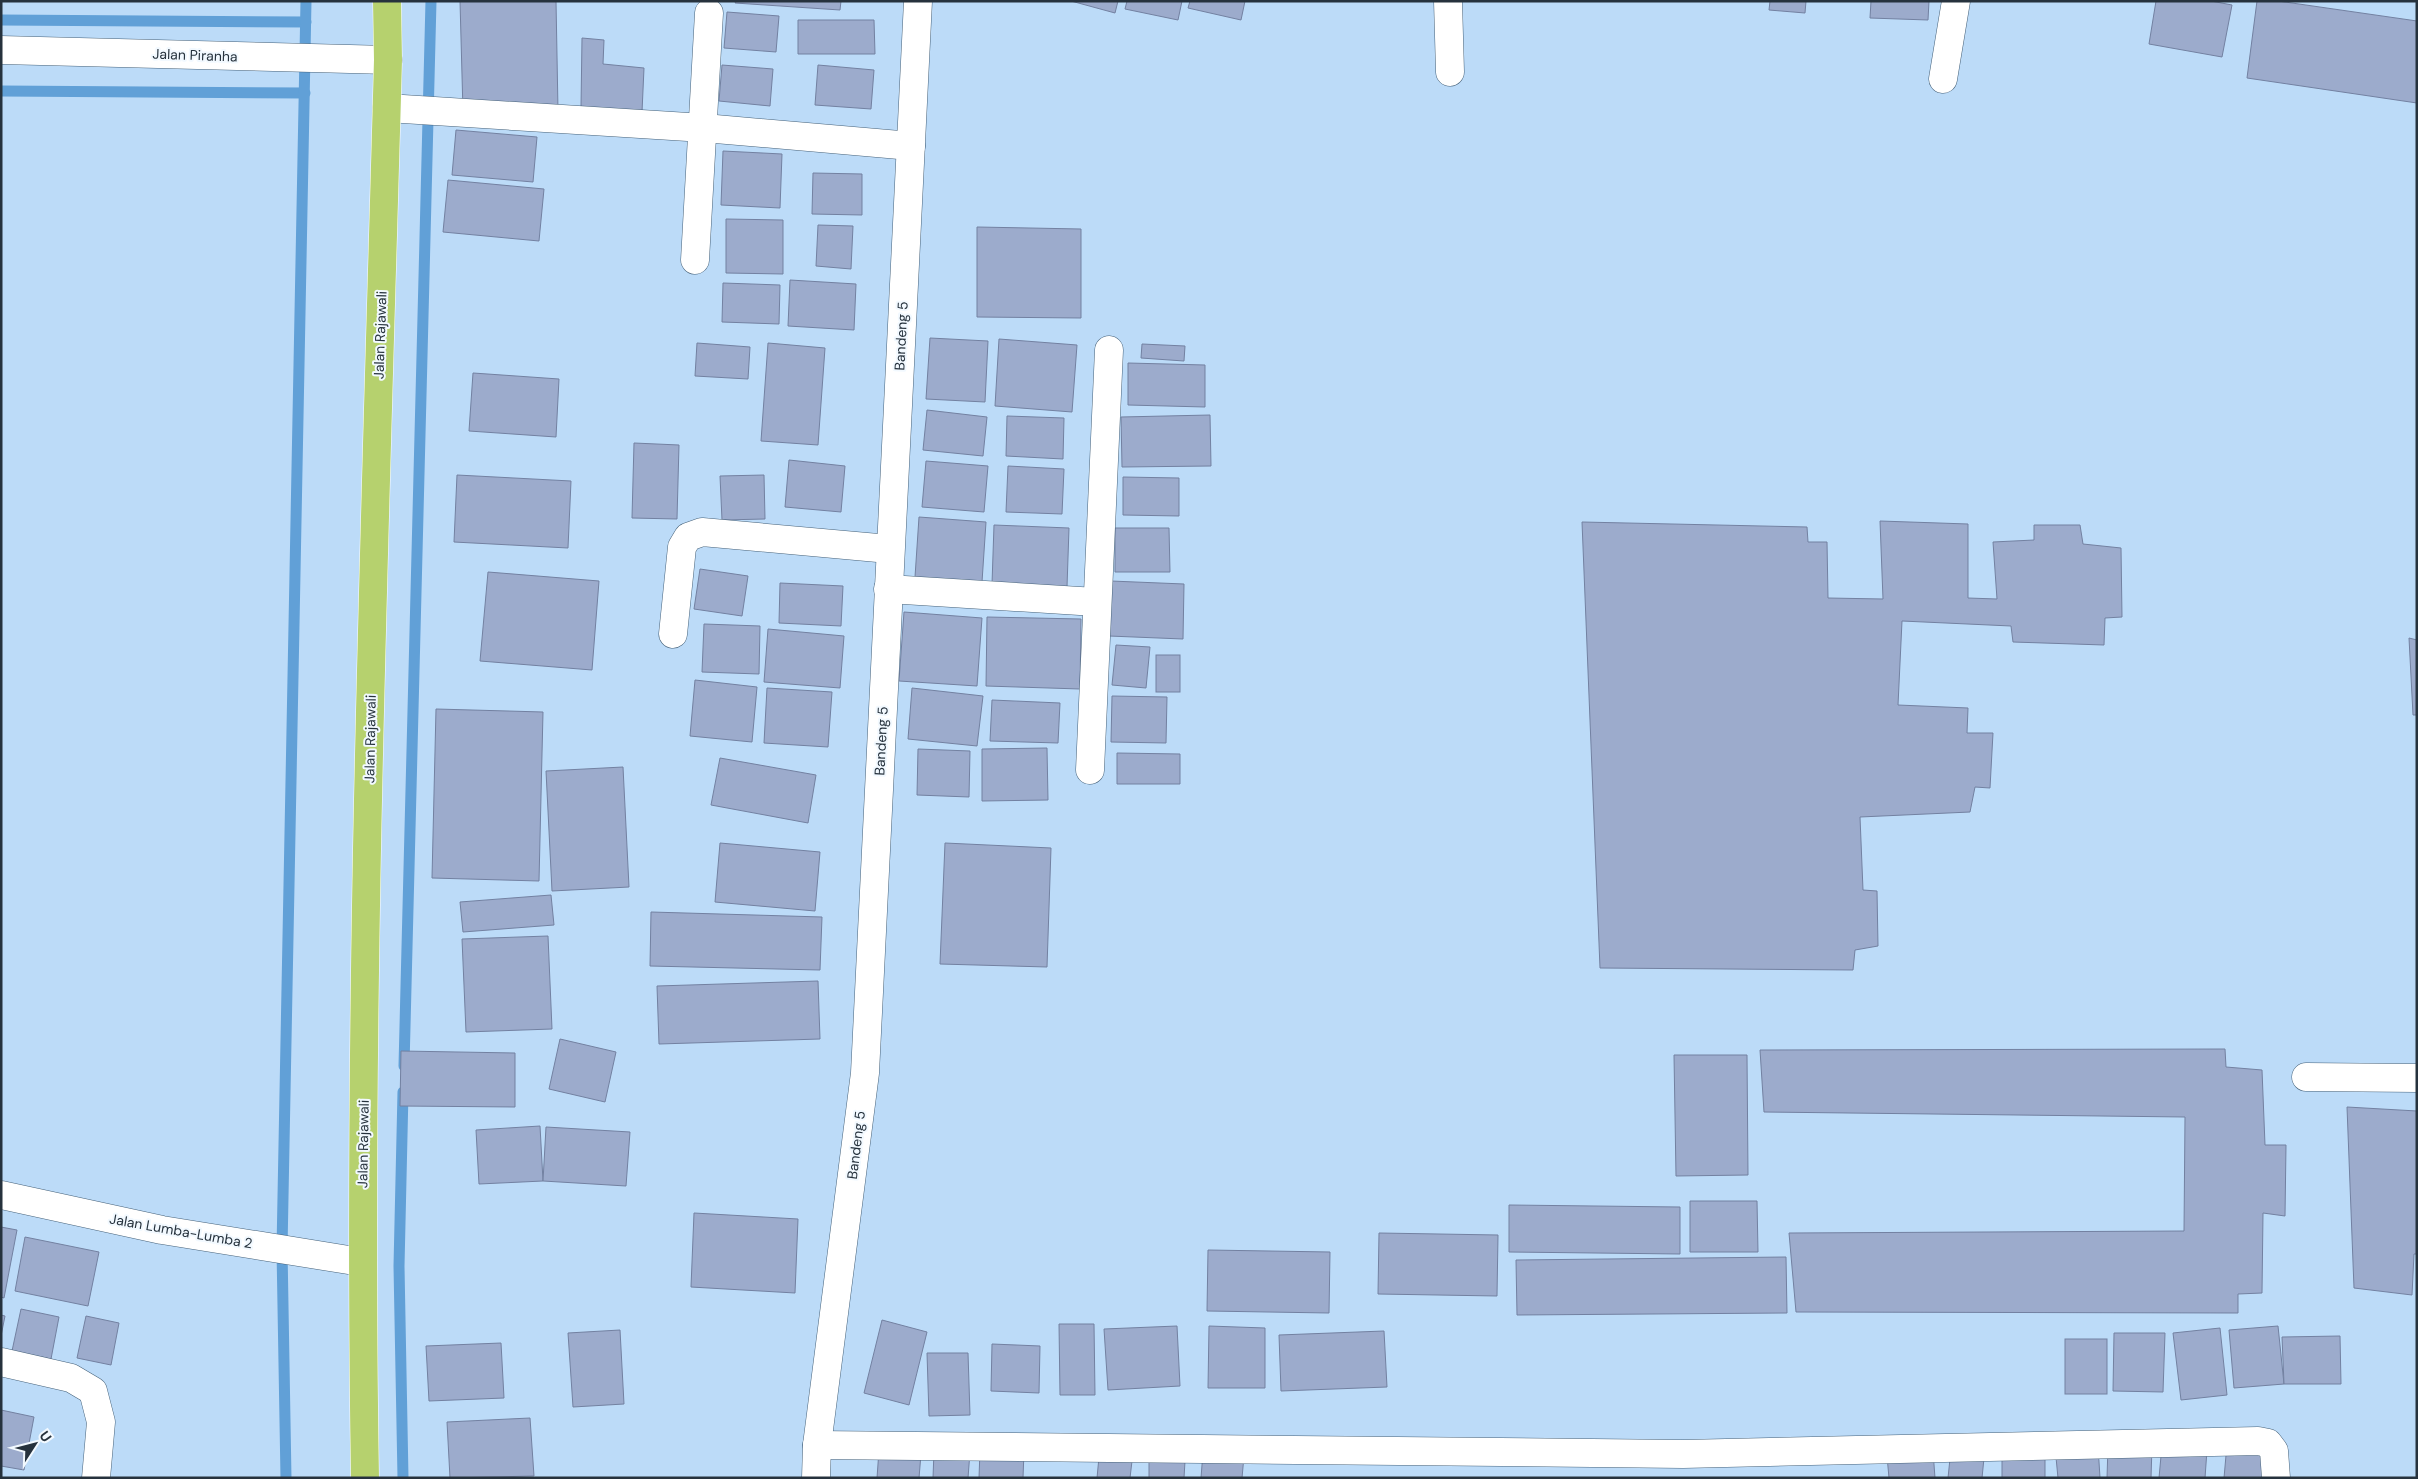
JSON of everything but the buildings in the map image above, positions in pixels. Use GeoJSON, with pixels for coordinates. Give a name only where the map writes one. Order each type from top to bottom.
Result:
{"type":"FeatureCollection","features":[{"type":"Feature","properties":{"kind":"main road","name":"Jalan Rajawali"},"geometry":{"type":"LineString","coordinates":[[365,1478],[361,1262],[371,644],[387,108],[387,1]]}},
{"type":"Feature","properties":{"kind":"street","name":"Bandeng 5"},"geometry":{"type":"LineString","coordinates":[[816,1478],[817,1445],[865,1073],[918,1]]}},
{"type":"Feature","properties":{"kind":"street"},"geometry":{"type":"LineString","coordinates":[[1448,1],[1450,72]]}},
{"type":"Feature","properties":{"kind":"street"},"geometry":{"type":"LineString","coordinates":[[1943,79],[1956,1]]}},
{"type":"Feature","properties":{"kind":"street"},"geometry":{"type":"LineString","coordinates":[[695,260],[704,128],[709,13]]}},
{"type":"Feature","properties":{"kind":"street","name":"Jalan Piranha"},"geometry":{"type":"LineString","coordinates":[[1,50],[388,60]]}},
{"type":"Feature","properties":{"kind":"street"},"geometry":{"type":"LineString","coordinates":[[387,108],[704,128],[911,146]]}},
{"type":"Feature","properties":{"kind":"street"},"geometry":{"type":"LineString","coordinates":[[1090,770],[1096,602],[1109,350]]}},
{"type":"Feature","properties":{"kind":"street"},"geometry":{"type":"LineString","coordinates":[[672,634],[682,547],[688,537],[702,532],[890,549]]}},
{"type":"Feature","properties":{"kind":"street"},"geometry":{"type":"LineString","coordinates":[[888,589],[1096,602]]}},
{"type":"Feature","properties":{"kind":"street"},"geometry":{"type":"LineString","coordinates":[[2306,1077],[2417,1078]]}},
{"type":"Feature","properties":{"kind":"street","name":"Jalan Lumba-Lumba 2"},"geometry":{"type":"LineString","coordinates":[[1,1195],[162,1230],[361,1262]]}},
{"type":"Feature","properties":{"kind":"street"},"geometry":{"type":"LineString","coordinates":[[1,1362],[72,1378],[93,1391],[101,1422],[96,1478]]}},
{"type":"Feature","properties":{"kind":"street"},"geometry":{"type":"LineString","coordinates":[[817,1445],[1684,1454],[2258,1440],[2268,1443],[2274,1452],[2276,1478]]}},
{"type":"Feature","properties":{"kind":"waterway"},"geometry":{"type":"LineString","coordinates":[[286,1478],[282,1249],[306,1]]}},
{"type":"Feature","properties":{"kind":"waterway"},"geometry":{"type":"LineString","coordinates":[[404,1066],[431,1]]}},
{"type":"Feature","properties":{"kind":"waterway"},"geometry":{"type":"LineString","coordinates":[[1,20],[306,22]]}},
{"type":"Feature","properties":{"kind":"waterway"},"geometry":{"type":"LineString","coordinates":[[1,91],[305,93]]}},
{"type":"Feature","properties":{"kind":"waterway"},"geometry":{"type":"LineString","coordinates":[[403,1092],[399,1266],[403,1478]]}}]}
